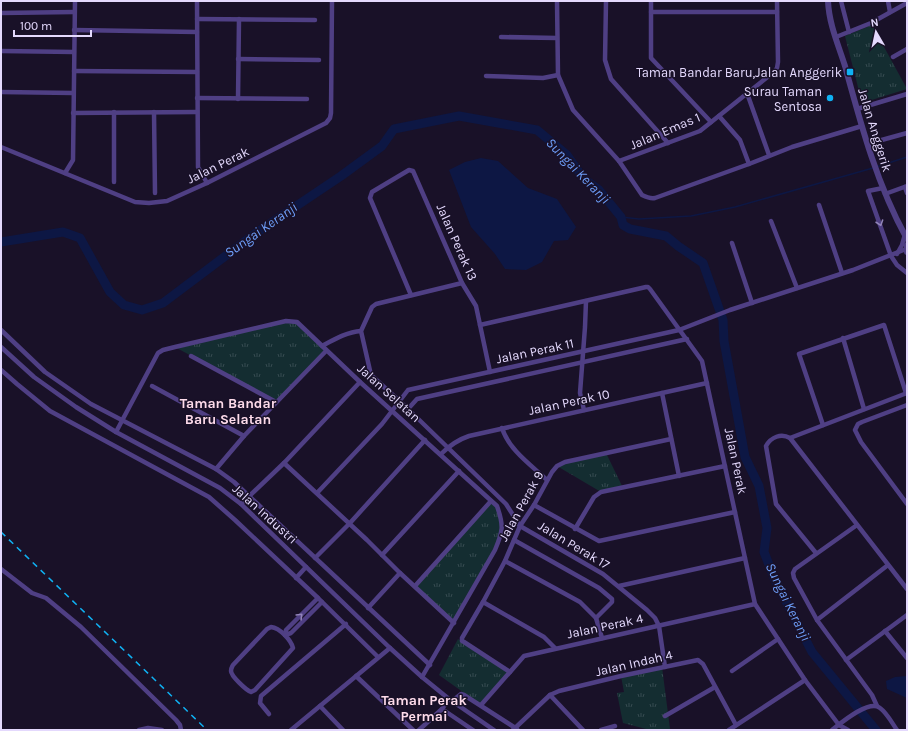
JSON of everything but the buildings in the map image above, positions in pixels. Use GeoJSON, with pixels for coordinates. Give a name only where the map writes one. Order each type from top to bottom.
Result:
{"type":"FeatureCollection","features":[{"type":"Feature","properties":{"kind":"street"},"geometry":{"type":"LineString","coordinates":[[66,173],[73,160],[75,1]]}},
{"type":"Feature","properties":{"kind":"street"},"geometry":{"type":"LineString","coordinates":[[197,1],[196,98],[198,167],[207,183]]}},
{"type":"Feature","properties":{"kind":"street","name":"Jalan Perak"},"geometry":{"type":"LineString","coordinates":[[1,147],[135,202],[149,203],[167,201],[207,183],[326,123],[331,114],[332,1]]}},
{"type":"Feature","properties":{"kind":"street"},"geometry":{"type":"LineString","coordinates":[[557,1],[558,75],[573,110],[619,161],[642,195],[650,199],[792,147],[862,126]]}},
{"type":"Feature","properties":{"kind":"street"},"geometry":{"type":"LineString","coordinates":[[606,1],[605,60],[611,79],[668,143]]}},
{"type":"Feature","properties":{"kind":"street"},"geometry":{"type":"LineString","coordinates":[[651,1],[651,58],[711,122]]}},
{"type":"Feature","properties":{"kind":"street","name":"Jalan Emas 1"},"geometry":{"type":"LineString","coordinates":[[619,161],[700,131],[777,68],[777,1]]}},
{"type":"Feature","properties":{"kind":"street","name":"Jalan Anggerik"},"geometry":{"type":"LineString","coordinates":[[828,1],[828,14],[878,178],[906,236]]}},
{"type":"Feature","properties":{"kind":"street"},"geometry":{"type":"LineString","coordinates":[[841,1],[849,32]]}},
{"type":"Feature","properties":{"kind":"street"},"geometry":{"type":"LineString","coordinates":[[888,1],[890,12]]}},
{"type":"Feature","properties":{"kind":"street"},"geometry":{"type":"LineString","coordinates":[[836,37],[871,23],[907,3]]}},
{"type":"Feature","properties":{"kind":"street"},"geometry":{"type":"LineString","coordinates":[[1,13],[74,12]]}},
{"type":"Feature","properties":{"kind":"street"},"geometry":{"type":"LineString","coordinates":[[651,12],[777,12]]}},
{"type":"Feature","properties":{"kind":"street"},"geometry":{"type":"LineString","coordinates":[[197,19],[315,20]]}},
{"type":"Feature","properties":{"kind":"street"},"geometry":{"type":"LineString","coordinates":[[238,98],[239,19]]}},
{"type":"Feature","properties":{"kind":"street"},"geometry":{"type":"LineString","coordinates":[[74,30],[197,32]]}},
{"type":"Feature","properties":{"kind":"street"},"geometry":{"type":"LineString","coordinates":[[501,37],[557,38]]}},
{"type":"Feature","properties":{"kind":"street"},"geometry":{"type":"LineString","coordinates":[[893,57],[907,49]]}},
{"type":"Feature","properties":{"kind":"street"},"geometry":{"type":"LineString","coordinates":[[1,51],[74,52]]}},
{"type":"Feature","properties":{"kind":"street"},"geometry":{"type":"LineString","coordinates":[[238,58],[319,60]]}},
{"type":"Feature","properties":{"kind":"street"},"geometry":{"type":"LineString","coordinates":[[74,72],[197,72]]}},
{"type":"Feature","properties":{"kind":"street"},"geometry":{"type":"LineString","coordinates":[[486,76],[543,78],[558,75]]}},
{"type":"Feature","properties":{"kind":"street"},"geometry":{"type":"LineString","coordinates":[[1,92],[73,93]]}},
{"type":"Feature","properties":{"kind":"street"},"geometry":{"type":"LineString","coordinates":[[747,93],[769,156]]}},
{"type":"Feature","properties":{"kind":"street"},"geometry":{"type":"LineString","coordinates":[[857,109],[907,94]]}},
{"type":"Feature","properties":{"kind":"street"},"geometry":{"type":"LineString","coordinates":[[196,98],[307,99]]}},
{"type":"Feature","properties":{"kind":"street"},"geometry":{"type":"LineString","coordinates":[[114,112],[114,182]]}},
{"type":"Feature","properties":{"kind":"street"},"geometry":{"type":"LineString","coordinates":[[154,112],[155,193]]}},
{"type":"Feature","properties":{"kind":"street"},"geometry":{"type":"LineString","coordinates":[[73,113],[197,112]]}},
{"type":"Feature","properties":{"kind":"street"},"geometry":{"type":"LineString","coordinates":[[719,116],[740,140],[749,164]]}},
{"type":"Feature","properties":{"kind":"street"},"geometry":{"type":"LineString","coordinates":[[878,141],[907,133]]}},
{"type":"Feature","properties":{"kind":"street","name":"Jalan Perak 13"},"geometry":{"type":"LineString","coordinates":[[411,295],[370,198],[372,192],[409,170],[413,171],[462,283],[476,306],[490,372]]}},
{"type":"Feature","properties":{"kind":"street"},"geometry":{"type":"LineString","coordinates":[[907,193],[906,187],[884,191],[868,191],[891,256],[897,265],[907,273]]}},
{"type":"Feature","properties":{"kind":"street"},"geometry":{"type":"LineString","coordinates":[[819,205],[842,273]]}},
{"type":"Feature","properties":{"kind":"street"},"geometry":{"type":"LineString","coordinates":[[771,221],[797,288]]}},
{"type":"Feature","properties":{"kind":"street"},"geometry":{"type":"LineString","coordinates":[[897,254],[906,236]]}},
{"type":"Feature","properties":{"kind":"street"},"geometry":{"type":"LineString","coordinates":[[732,243],[752,303]]}},
{"type":"Feature","properties":{"kind":"street","name":"Jalan Perak 11"},"geometry":{"type":"LineString","coordinates":[[317,493],[382,424],[408,390],[679,330],[730,310],[842,273],[897,254],[907,249]]}},
{"type":"Feature","properties":{"kind":"street"},"geometry":{"type":"LineString","coordinates":[[322,346],[339,336],[354,331],[361,331],[372,307],[376,304],[462,283]]}},
{"type":"Feature","properties":{"kind":"street","name":"Jalan Perak"},"geometry":{"type":"LineString","coordinates":[[586,301],[648,287],[702,361],[755,604]]}},
{"type":"Feature","properties":{"kind":"street"},"geometry":{"type":"LineString","coordinates":[[480,325],[586,301],[580,393],[584,410]]}},
{"type":"Feature","properties":{"kind":"street","name":"Jalan Selatan"},"geometry":{"type":"LineString","coordinates":[[116,432],[158,353],[163,350],[286,321],[297,322],[360,382],[491,500],[497,506],[502,519],[502,534],[495,550],[422,677]]}},
{"type":"Feature","properties":{"kind":"street"},"geometry":{"type":"LineString","coordinates":[[790,438],[906,393],[884,325],[799,354],[823,424]]}},
{"type":"Feature","properties":{"kind":"street"},"geometry":{"type":"LineString","coordinates":[[1,330],[45,372],[91,404],[216,469],[250,496],[430,665]]}},
{"type":"Feature","properties":{"kind":"street","name":"Jalan Perak 17"},"geometry":{"type":"LineString","coordinates":[[361,331],[371,375],[506,504],[520,526],[603,574],[648,610],[655,618],[659,626]]}},
{"type":"Feature","properties":{"kind":"street"},"geometry":{"type":"LineString","coordinates":[[843,338],[864,409]]}},
{"type":"Feature","properties":{"kind":"street","name":"Jalan Perak 11"},"geometry":{"type":"LineString","coordinates":[[408,409],[417,399],[687,340]]}},
{"type":"Feature","properties":{"kind":"street","name":"Jalan Industri"},"geometry":{"type":"LineString","coordinates":[[1,347],[34,377],[76,407],[116,432],[220,488],[241,504],[422,677],[450,700],[494,730]]}},
{"type":"Feature","properties":{"kind":"street"},"geometry":{"type":"LineString","coordinates":[[216,469],[244,436],[326,350]]}},
{"type":"Feature","properties":{"kind":"street"},"geometry":{"type":"LineString","coordinates":[[191,356],[276,402]]}},
{"type":"Feature","properties":{"kind":"street","name":"Jalan Industri"},"geometry":{"type":"LineString","coordinates":[[1,370],[50,411],[209,497],[236,520],[346,624],[378,657]]}},
{"type":"Feature","properties":{"kind":"street"},"geometry":{"type":"LineString","coordinates":[[241,504],[284,462],[360,382]]}},
{"type":"Feature","properties":{"kind":"street","name":"Jalan Perak 10"},"geometry":{"type":"LineString","coordinates":[[441,454],[459,439],[502,428],[707,383]]}},
{"type":"Feature","properties":{"kind":"street"},"geometry":{"type":"LineString","coordinates":[[152,386],[244,436]]}},
{"type":"Feature","properties":{"kind":"street"},"geometry":{"type":"LineString","coordinates":[[662,393],[679,476]]}},
{"type":"Feature","properties":{"kind":"street"},"geometry":{"type":"LineString","coordinates":[[907,405],[862,422],[858,424],[855,430],[861,442],[905,497],[907,504]]}},
{"type":"Feature","properties":{"kind":"street"},"geometry":{"type":"LineString","coordinates":[[502,428],[505,438],[547,480]]}},
{"type":"Feature","properties":{"kind":"street"},"geometry":{"type":"LineString","coordinates":[[816,553],[776,504],[766,448],[768,443],[780,435],[785,435],[790,438],[907,589]]}},
{"type":"Feature","properties":{"kind":"street","name":"Jalan Perak 9"},"geometry":{"type":"LineString","coordinates":[[510,672],[462,641],[462,638],[505,561],[520,526],[534,505],[547,480],[557,466],[565,462],[671,439]]}},
{"type":"Feature","properties":{"kind":"street"},"geometry":{"type":"LineString","coordinates":[[315,558],[350,523],[425,440]]}},
{"type":"Feature","properties":{"kind":"street"},"geometry":{"type":"LineString","coordinates":[[284,462],[454,623]]}},
{"type":"Feature","properties":{"kind":"street"},"geometry":{"type":"LineString","coordinates":[[575,529],[594,497],[601,492],[725,466]]}},
{"type":"Feature","properties":{"kind":"street"},"geometry":{"type":"LineString","coordinates":[[382,555],[459,471]]}},
{"type":"Feature","properties":{"kind":"street"},"geometry":{"type":"LineString","coordinates":[[415,586],[491,500]]}},
{"type":"Feature","properties":{"kind":"street"},"geometry":{"type":"LineString","coordinates":[[534,505],[599,541],[735,512]]}},
{"type":"Feature","properties":{"kind":"street"},"geometry":{"type":"LineString","coordinates":[[858,525],[816,553],[795,569],[793,573],[803,597],[817,620],[872,695],[877,706],[897,730]]}},
{"type":"Feature","properties":{"kind":"street"},"geometry":{"type":"LineString","coordinates":[[514,540],[599,588],[612,598],[612,602],[596,618]]}},
{"type":"Feature","properties":{"kind":"street"},"geometry":{"type":"LineString","coordinates":[[619,586],[746,558]]}},
{"type":"Feature","properties":{"kind":"street"},"geometry":{"type":"LineString","coordinates":[[505,561],[580,602],[596,618],[602,638]]}},
{"type":"Feature","properties":{"kind":"street"},"geometry":{"type":"LineString","coordinates":[[817,620],[888,565]]}},
{"type":"Feature","properties":{"kind":"street"},"geometry":{"type":"LineString","coordinates":[[296,578],[306,566]]}},
{"type":"Feature","properties":{"kind":"street"},"geometry":{"type":"LineString","coordinates":[[1,569],[32,594],[46,598],[81,627],[176,720],[180,725],[181,730]]}},
{"type":"Feature","properties":{"kind":"street"},"geometry":{"type":"LineString","coordinates":[[368,608],[400,573]]}},
{"type":"Feature","properties":{"kind":"street"},"geometry":{"type":"LineString","coordinates":[[285,635],[286,630],[318,598]]}},
{"type":"Feature","properties":{"kind":"street"},"geometry":{"type":"LineString","coordinates":[[285,635],[291,633],[322,602]]}},
{"type":"Feature","properties":{"kind":"street"},"geometry":{"type":"LineString","coordinates":[[483,602],[544,637],[555,648]]}},
{"type":"Feature","properties":{"kind":"street"},"geometry":{"type":"LineString","coordinates":[[755,604],[805,680],[839,725],[848,730]]}},
{"type":"Feature","properties":{"kind":"street","name":"Jalan Perak 4"},"geometry":{"type":"LineString","coordinates":[[481,705],[524,656],[755,604]]}},
{"type":"Feature","properties":{"kind":"street"},"geometry":{"type":"LineString","coordinates":[[846,660],[907,615]]}},
{"type":"Feature","properties":{"kind":"street"},"geometry":{"type":"LineString","coordinates":[[268,714],[260,703],[261,696],[346,624]]}},
{"type":"Feature","properties":{"kind":"street"},"geometry":{"type":"LineString","coordinates":[[659,626],[665,667]]}},
{"type":"Feature","properties":{"kind":"street"},"geometry":{"type":"LineString","coordinates":[[275,627],[285,635],[292,643],[293,648],[255,690],[251,692],[247,690],[231,673],[230,669],[267,629],[275,627]]}},
{"type":"Feature","properties":{"kind":"street"},"geometry":{"type":"LineString","coordinates":[[885,631],[907,658]]}},
{"type":"Feature","properties":{"kind":"street"},"geometry":{"type":"LineString","coordinates":[[732,671],[778,639]]}},
{"type":"Feature","properties":{"kind":"street"},"geometry":{"type":"LineString","coordinates":[[291,730],[390,648]]}},
{"type":"Feature","properties":{"kind":"street","name":"Jalan Indah 4"},"geometry":{"type":"LineString","coordinates":[[516,729],[550,695],[559,691],[698,660],[703,664],[736,725]]}},
{"type":"Feature","properties":{"kind":"street"},"geometry":{"type":"LineString","coordinates":[[356,676],[413,730]]}},
{"type":"Feature","properties":{"kind":"street"},"geometry":{"type":"LineString","coordinates":[[729,730],[805,680]]}},
{"type":"Feature","properties":{"kind":"street"},"geometry":{"type":"LineString","coordinates":[[665,716],[715,687]]}},
{"type":"Feature","properties":{"kind":"street"},"geometry":{"type":"LineString","coordinates":[[420,730],[450,700],[461,694],[481,705],[516,729]]}},
{"type":"Feature","properties":{"kind":"street"},"geometry":{"type":"LineString","coordinates":[[550,695],[583,730]]}},
{"type":"Feature","properties":{"kind":"street"},"geometry":{"type":"LineString","coordinates":[[320,706],[343,730]]}},
{"type":"Feature","properties":{"kind":"street"},"geometry":{"type":"LineString","coordinates":[[832,730],[865,707],[877,706]]}},
{"type":"Feature","properties":{"kind":"street"},"geometry":{"type":"LineString","coordinates":[[442,709],[473,730]]}},
{"type":"Feature","properties":{"kind":"street"},"geometry":{"type":"LineString","coordinates":[[601,730],[615,726]]}},
{"type":"Feature","properties":{"kind":"street"},"geometry":{"type":"LineString","coordinates":[[139,730],[148,728],[162,730]]}},
{"type":"Feature","properties":{"kind":"green space"},"geometry":{"type":"Polygon","coordinates":[[[872,25],[907,89],[862,103],[845,36],[872,25]]]}},
{"type":"Feature","properties":{"kind":"green space"},"geometry":{"type":"Polygon","coordinates":[[[286,321],[297,322],[326,351],[276,402],[175,347],[286,321]]]}},
{"type":"Feature","properties":{"kind":"green space"},"geometry":{"type":"Polygon","coordinates":[[[606,453],[623,488],[601,492],[557,466],[606,453]]]}},
{"type":"Feature","properties":{"kind":"green space"},"geometry":{"type":"Polygon","coordinates":[[[491,501],[497,506],[502,534],[454,623],[415,586],[491,501]]]}},
{"type":"Feature","properties":{"kind":"green space"},"geometry":{"type":"Polygon","coordinates":[[[458,639],[510,672],[481,705],[439,675],[458,639]]]}},
{"type":"Feature","properties":{"kind":"green space"},"geometry":{"type":"Polygon","coordinates":[[[662,667],[670,729],[650,730],[623,723],[617,693],[624,692],[621,676],[662,667]]]}},
{"type":"Feature","properties":{"kind":"shaded area"},"geometry":{"type":"Polygon","coordinates":[[[481,158],[498,161],[528,188],[557,199],[576,227],[568,240],[554,241],[542,262],[526,270],[505,269],[495,254],[471,227],[449,170],[465,162],[481,158]]]}},
{"type":"Feature","properties":{"kind":"shaded area"},"geometry":{"type":"Polygon","coordinates":[[[907,676],[907,698],[887,689],[886,681],[895,677],[907,676]]]}},
{"type":"Feature","properties":{"kind":"waterway","name":"Sungai Keranji"},"geometry":{"type":"LineString","coordinates":[[1,242],[63,232],[80,238],[110,292],[124,305],[142,310],[163,303],[256,233],[341,176],[382,146],[394,129],[459,116],[537,130],[567,155],[584,179],[599,190],[621,217],[623,225],[630,229],[666,236],[703,263],[723,320],[724,341],[745,457],[759,486],[767,528],[764,552],[775,580],[812,652],[876,730]]}},
{"type":"Feature","properties":{"kind":"waterway"},"geometry":{"type":"LineString","coordinates":[[876,167],[907,157]]}},
{"type":"Feature","properties":{"kind":"waterway"},"geometry":{"type":"LineString","coordinates":[[621,217],[639,219],[691,216],[735,207],[873,168]]}},
{"type":"Feature","properties":{"kind":"railway"},"geometry":{"type":"LineString","coordinates":[[1,532],[207,730]]}},
{"type":"Feature","properties":{"kind":"place","name":"Taman Bandar Baru,Jalan Anggerik"},"geometry":{"type":"Point","coordinates":[850,72]}},
{"type":"Feature","properties":{"kind":"place","name":"Surau Taman Sentosa"},"geometry":{"type":"Point","coordinates":[830,98]}},
{"type":"Feature","properties":{"kind":"district","name":"Taman Bandar Baru Selatan"},"geometry":{"type":"Point","coordinates":[228,412]}},
{"type":"Feature","properties":{"kind":"district","name":"Taman Perak Permai"},"geometry":{"type":"Point","coordinates":[424,708]}}]}
